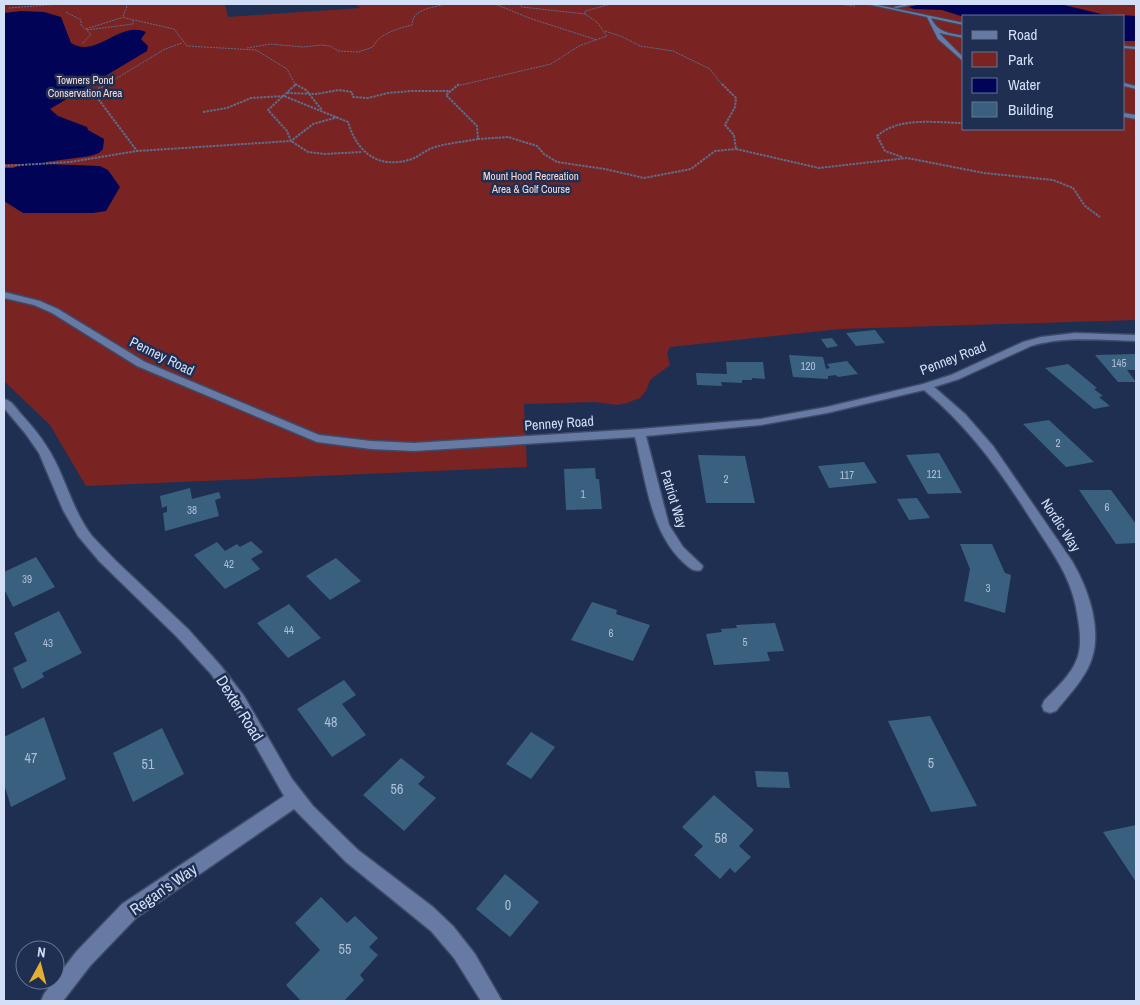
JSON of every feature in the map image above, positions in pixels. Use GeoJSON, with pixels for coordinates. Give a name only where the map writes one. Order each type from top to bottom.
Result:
{"type":"FeatureCollection","features":[{"type":"Feature","properties":{"kind":"street","name":"Penney Road"},"geometry":{"type":"LineString","coordinates":[[4,295],[37,303],[55,311],[141,364],[318,438],[371,445],[414,447],[640,433],[779,419],[926,386],[955,377],[1027,344],[1042,340],[1075,336],[1136,338]]}},
{"type":"Feature","properties":{"kind":"street","name":"Nordic Way"},"geometry":{"type":"LineString","coordinates":[[926,386],[957,412],[988,445],[1066,563],[1078,587],[1086,638],[1085,660],[1081,669],[1050,706]]}},
{"type":"Feature","properties":{"kind":"street","name":"Dexter Road"},"geometry":{"type":"LineString","coordinates":[[4,402],[28,426],[40,444],[50,462],[77,525],[94,547],[179,630],[217,671],[244,710],[295,798],[311,817],[345,849],[387,885],[440,926],[464,956],[492,1001]]}},
{"type":"Feature","properties":{"kind":"street","name":"Patriot Way"},"geometry":{"type":"LineString","coordinates":[[640,433],[663,525],[678,550],[696,566]]}},
{"type":"Feature","properties":{"kind":"street","name":"Regan's Way"},"geometry":{"type":"LineString","coordinates":[[51,1001],[83,959],[129,911],[295,798]]}},
{"type":"Feature","properties":{"kind":"lane"},"geometry":{"type":"LineString","coordinates":[[870,4],[962,24]]}},
{"type":"Feature","properties":{"kind":"lane"},"geometry":{"type":"LineString","coordinates":[[888,7],[913,4]]}},
{"type":"Feature","properties":{"kind":"lane"},"geometry":{"type":"LineString","coordinates":[[928,16],[931,26],[940,38],[962,59]]}},
{"type":"Feature","properties":{"kind":"lane"},"geometry":{"type":"LineString","coordinates":[[935,30],[962,37]]}},
{"type":"Feature","properties":{"kind":"path"},"geometry":{"type":"LineString","coordinates":[[26,7],[31,4]]}},
{"type":"Feature","properties":{"kind":"path"},"geometry":{"type":"LineString","coordinates":[[4,9],[31,4]]}},
{"type":"Feature","properties":{"kind":"path"},"geometry":{"type":"LineString","coordinates":[[9,8],[60,4]]}},
{"type":"Feature","properties":{"kind":"path"},"geometry":{"type":"LineString","coordinates":[[124,17],[124,9],[127,6],[125,4]]}},
{"type":"Feature","properties":{"kind":"path"},"geometry":{"type":"LineString","coordinates":[[242,49],[265,44],[288,44],[303,47],[328,46],[338,51],[348,52],[366,51],[396,29],[412,25],[412,18],[416,13],[445,4]]}},
{"type":"Feature","properties":{"kind":"path"},"geometry":{"type":"LineString","coordinates":[[495,4],[529,18],[597,40]]}},
{"type":"Feature","properties":{"kind":"path"},"geometry":{"type":"LineString","coordinates":[[478,139],[477,126],[446,95],[458,84],[551,64],[579,46],[607,36],[597,22],[585,14],[522,6],[519,4]]}},
{"type":"Feature","properties":{"kind":"path"},"geometry":{"type":"LineString","coordinates":[[585,14],[586,11],[611,4]]}},
{"type":"Feature","properties":{"kind":"path"},"geometry":{"type":"LineString","coordinates":[[66,12],[81,20],[81,25],[91,34],[82,44]]}},
{"type":"Feature","properties":{"kind":"path"},"geometry":{"type":"LineString","coordinates":[[86,30],[124,17],[174,29],[178,32],[182,43],[186,46],[256,50],[277,61],[287,69],[295,85],[309,93],[322,111]]}},
{"type":"Feature","properties":{"kind":"path"},"geometry":{"type":"LineString","coordinates":[[86,30],[133,24],[133,20]]}},
{"type":"Feature","properties":{"kind":"path"},"geometry":{"type":"LineString","coordinates":[[605,31],[623,37],[640,46],[673,51],[710,69],[717,80],[736,98],[735,107],[725,125],[734,135],[736,148]]}},
{"type":"Feature","properties":{"kind":"path"},"geometry":{"type":"LineString","coordinates":[[137,151],[93,92],[165,49],[182,43]]}},
{"type":"Feature","properties":{"kind":"path"},"geometry":{"type":"LineString","coordinates":[[295,85],[268,110],[272,118],[286,130],[291,141],[297,146],[320,155],[352,151],[362,152],[395,164],[414,158],[433,147],[478,139],[508,137],[537,146],[544,154],[557,162],[604,169],[644,178],[691,169],[714,150],[736,148],[819,168],[907,158]]}},
{"type":"Feature","properties":{"kind":"path"},"geometry":{"type":"LineString","coordinates":[[287,93],[349,91],[352,92],[353,97],[366,99],[396,92],[450,91]]}},
{"type":"Feature","properties":{"kind":"path"},"geometry":{"type":"LineString","coordinates":[[202,112],[227,108],[252,98],[284,96],[348,122],[352,139],[362,152]]}},
{"type":"Feature","properties":{"kind":"path"},"geometry":{"type":"LineString","coordinates":[[4,166],[70,162],[137,151],[291,141],[313,124],[338,117]]}},
{"type":"Feature","properties":{"kind":"path"},"geometry":{"type":"LineString","coordinates":[[962,123],[898,125],[888,127],[877,136],[886,154],[984,173],[1053,180],[1073,188],[1085,206],[1100,217]]}},
{"type":"Feature","properties":{"kind":"green space","name":"Mount Hood Recreation Area & Golf Course"},"geometry":{"type":"Polygon","coordinates":[[[4,4],[225,4],[228,17],[360,8],[355,4],[1136,4],[1136,320],[840,329],[670,347],[667,353],[670,365],[650,380],[646,391],[640,398],[617,405],[595,402],[524,404],[527,467],[86,486],[50,425],[4,381],[4,4]]]}},
{"type":"Feature","properties":{"kind":"water"},"geometry":{"type":"Polygon","coordinates":[[[922,4],[1060,4],[1101,14],[1118,15],[962,16],[942,10],[908,7],[922,4]]]}},
{"type":"Feature","properties":{"kind":"water"},"geometry":{"type":"Polygon","coordinates":[[[21,11],[44,12],[61,17],[71,43],[80,47],[99,43],[127,31],[146,32],[141,39],[148,46],[147,51],[50,109],[58,116],[87,127],[88,130],[104,139],[103,149],[99,153],[46,162],[45,164],[100,166],[108,170],[120,187],[106,211],[93,213],[23,213],[4,201],[4,168],[13,168],[23,164],[4,164],[4,13],[21,11]]]}},
{"type":"Feature","properties":{"kind":"water"},"geometry":{"type":"Polygon","coordinates":[[[1125,15],[1136,16],[1136,41],[1125,41],[1125,15]]]}},
{"type":"Feature","properties":{"kind":"building"},"geometry":{"type":"Polygon","coordinates":[[[875,330],[885,343],[856,346],[846,333],[875,330]]]}},
{"type":"Feature","properties":{"kind":"building"},"geometry":{"type":"Polygon","coordinates":[[[832,338],[838,346],[827,348],[821,339],[832,338]]]}},
{"type":"Feature","properties":{"kind":"building"},"geometry":{"type":"Polygon","coordinates":[[[1136,354],[1136,370],[1127,370],[1136,382],[1118,382],[1095,355],[1136,354]]]}},
{"type":"Feature","properties":{"kind":"building"},"geometry":{"type":"Polygon","coordinates":[[[789,355],[823,357],[826,369],[830,368],[827,364],[847,361],[858,374],[838,377],[836,375],[828,376],[828,379],[793,377],[789,355]]]}},
{"type":"Feature","properties":{"kind":"building"},"geometry":{"type":"Polygon","coordinates":[[[726,362],[763,362],[765,379],[752,378],[752,380],[742,380],[742,383],[721,382],[722,386],[697,385],[696,373],[727,374],[726,362]]]}},
{"type":"Feature","properties":{"kind":"building"},"geometry":{"type":"Polygon","coordinates":[[[1068,364],[1097,388],[1094,389],[1103,396],[1099,397],[1110,406],[1094,409],[1045,368],[1068,364]]]}},
{"type":"Feature","properties":{"kind":"building"},"geometry":{"type":"Polygon","coordinates":[[[1049,420],[1094,462],[1066,467],[1023,424],[1049,420]]]}},
{"type":"Feature","properties":{"kind":"building"},"geometry":{"type":"Polygon","coordinates":[[[939,453],[962,493],[928,494],[906,455],[939,453]]]}},
{"type":"Feature","properties":{"kind":"building"},"geometry":{"type":"Polygon","coordinates":[[[698,455],[745,456],[755,503],[706,503],[698,455]]]}},
{"type":"Feature","properties":{"kind":"building"},"geometry":{"type":"Polygon","coordinates":[[[864,462],[877,483],[829,488],[818,466],[864,462]]]}},
{"type":"Feature","properties":{"kind":"building"},"geometry":{"type":"Polygon","coordinates":[[[595,468],[596,479],[599,479],[602,509],[566,510],[564,469],[595,468]]]}},
{"type":"Feature","properties":{"kind":"building"},"geometry":{"type":"Polygon","coordinates":[[[190,488],[192,499],[219,492],[221,498],[215,500],[219,516],[165,531],[163,513],[167,512],[167,506],[162,508],[160,496],[190,488]]]}},
{"type":"Feature","properties":{"kind":"building"},"geometry":{"type":"Polygon","coordinates":[[[1079,490],[1111,490],[1136,524],[1136,543],[1116,544],[1079,490]]]}},
{"type":"Feature","properties":{"kind":"building"},"geometry":{"type":"Polygon","coordinates":[[[917,498],[930,518],[909,520],[897,499],[917,498]]]}},
{"type":"Feature","properties":{"kind":"building"},"geometry":{"type":"Polygon","coordinates":[[[251,541],[263,552],[251,559],[260,569],[225,589],[194,555],[217,542],[225,551],[237,544],[240,547],[251,541]]]}},
{"type":"Feature","properties":{"kind":"building"},"geometry":{"type":"Polygon","coordinates":[[[960,544],[992,544],[1005,573],[1011,575],[1005,613],[964,601],[970,569],[960,544]]]}},
{"type":"Feature","properties":{"kind":"building"},"geometry":{"type":"Polygon","coordinates":[[[36,557],[55,587],[13,607],[4,589],[4,572],[36,557]]]}},
{"type":"Feature","properties":{"kind":"building"},"geometry":{"type":"Polygon","coordinates":[[[336,558],[361,581],[330,600],[306,576],[336,558]]]}},
{"type":"Feature","properties":{"kind":"building"},"geometry":{"type":"Polygon","coordinates":[[[592,602],[617,610],[616,614],[650,625],[633,661],[571,640],[592,602]]]}},
{"type":"Feature","properties":{"kind":"building"},"geometry":{"type":"Polygon","coordinates":[[[289,604],[321,638],[288,658],[257,623],[289,604]]]}},
{"type":"Feature","properties":{"kind":"building"},"geometry":{"type":"Polygon","coordinates":[[[59,611],[82,653],[42,673],[44,677],[22,689],[13,668],[27,661],[14,633],[59,611]]]}},
{"type":"Feature","properties":{"kind":"building"},"geometry":{"type":"Polygon","coordinates":[[[775,623],[784,651],[767,652],[770,661],[714,665],[706,634],[722,632],[721,629],[737,628],[736,625],[775,623]]]}},
{"type":"Feature","properties":{"kind":"building"},"geometry":{"type":"Polygon","coordinates":[[[344,680],[356,695],[342,704],[366,735],[332,757],[297,709],[344,680]]]}},
{"type":"Feature","properties":{"kind":"building"},"geometry":{"type":"Polygon","coordinates":[[[930,716],[977,806],[931,812],[888,721],[930,716]]]}},
{"type":"Feature","properties":{"kind":"building"},"geometry":{"type":"Polygon","coordinates":[[[44,717],[66,779],[11,807],[4,784],[4,737],[44,717]]]}},
{"type":"Feature","properties":{"kind":"building"},"geometry":{"type":"Polygon","coordinates":[[[162,728],[184,774],[133,802],[113,753],[162,728]]]}},
{"type":"Feature","properties":{"kind":"building"},"geometry":{"type":"Polygon","coordinates":[[[531,732],[555,747],[531,779],[506,764],[531,732]]]}},
{"type":"Feature","properties":{"kind":"building"},"geometry":{"type":"Polygon","coordinates":[[[401,758],[425,777],[418,784],[436,798],[404,831],[363,795],[401,758]]]}},
{"type":"Feature","properties":{"kind":"building"},"geometry":{"type":"Polygon","coordinates":[[[755,771],[788,772],[790,788],[757,787],[755,771]]]}},
{"type":"Feature","properties":{"kind":"building"},"geometry":{"type":"Polygon","coordinates":[[[714,795],[754,830],[739,846],[751,857],[735,873],[730,868],[720,879],[694,855],[703,846],[682,827],[714,795]]]}},
{"type":"Feature","properties":{"kind":"building"},"geometry":{"type":"Polygon","coordinates":[[[1136,825],[1136,882],[1103,832],[1136,825]]]}},
{"type":"Feature","properties":{"kind":"building"},"geometry":{"type":"Polygon","coordinates":[[[505,874],[539,902],[510,937],[476,909],[505,874]]]}},
{"type":"Feature","properties":{"kind":"building"},"geometry":{"type":"Polygon","coordinates":[[[321,897],[347,923],[355,916],[378,938],[369,947],[378,955],[360,975],[364,980],[344,1001],[301,1001],[286,985],[320,950],[295,923],[321,897]]]}},
{"type":"Feature","properties":{"kind":"park label","name":"Towners Pond Conservation Area"},"geometry":{"type":"Point","coordinates":[85,86]}}]}
